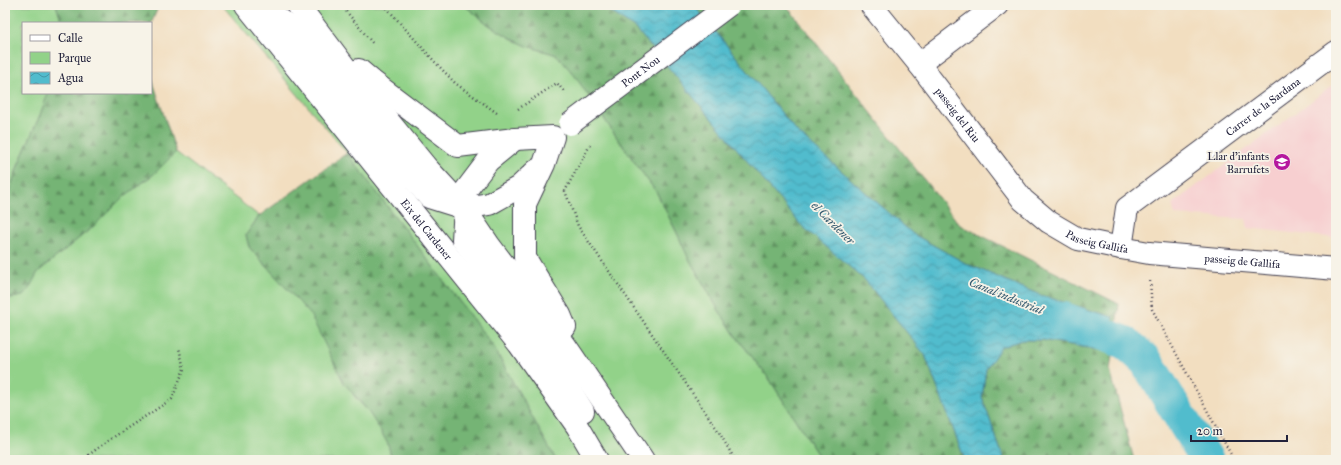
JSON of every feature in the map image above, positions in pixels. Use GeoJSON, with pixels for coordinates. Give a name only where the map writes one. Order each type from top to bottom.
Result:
{"type":"FeatureCollection","features":[{"type":"Feature","properties":{"kind":"main road","name":"Eix del Cardener"},"geometry":{"type":"LineString","coordinates":[[246,5],[518,344],[577,426],[597,460]]}},
{"type":"Feature","properties":{"kind":"main road","name":"Eix del Cardener"},"geometry":{"type":"LineString","coordinates":[[262,5],[290,28],[373,132],[429,197],[464,208],[489,204],[519,187],[544,164]]}},
{"type":"Feature","properties":{"kind":"main road","name":"Eix del Cardener"},"geometry":{"type":"LineString","coordinates":[[298,5],[354,79],[422,162],[464,208],[489,245],[565,345],[643,460]]}},
{"type":"Feature","properties":{"kind":"main road","name":"Pont Nou"},"geometry":{"type":"LineString","coordinates":[[553,137],[729,5]]}},
{"type":"Feature","properties":{"kind":"main road","name":"passeig del Riu"},"geometry":{"type":"LineString","coordinates":[[870,5],[919,64],[1023,200],[1049,222]]}},
{"type":"Feature","properties":{"kind":"main road"},"geometry":{"type":"LineString","coordinates":[[919,64],[997,5]]}},
{"type":"Feature","properties":{"kind":"main road","name":"Eix del Cardener"},"geometry":{"type":"LineString","coordinates":[[324,39],[372,81],[458,146],[515,138],[553,137],[544,164],[524,204],[525,258],[560,315],[588,379]]}},
{"type":"Feature","properties":{"kind":"main road","name":"Carrer de la Sardana"},"geometry":{"type":"LineString","coordinates":[[1121,248],[1127,208],[1336,52]]}},
{"type":"Feature","properties":{"kind":"main road","name":"Eix del Cardener"},"geometry":{"type":"LineString","coordinates":[[515,138],[488,161],[466,190],[463,240],[530,326],[600,438],[605,460]]}},
{"type":"Feature","properties":{"kind":"main road","name":"Passeig Gallifa"},"geometry":{"type":"LineString","coordinates":[[1049,222],[1078,239],[1149,253]]}},
{"type":"Feature","properties":{"kind":"main road","name":"passeig de Gallifa"},"geometry":{"type":"LineString","coordinates":[[1149,253],[1336,269]]}},
{"type":"Feature","properties":{"kind":"path"},"geometry":{"type":"LineString","coordinates":[[384,5],[434,62],[455,83],[499,114]]}},
{"type":"Feature","properties":{"kind":"path"},"geometry":{"type":"LineString","coordinates":[[518,109],[557,82],[566,94]]}},
{"type":"Feature","properties":{"kind":"path"},"geometry":{"type":"LineString","coordinates":[[592,142],[565,191],[578,226],[719,432],[735,460]]}},
{"type":"Feature","properties":{"kind":"path"},"geometry":{"type":"LineString","coordinates":[[1149,253],[1152,309],[1234,460]]}},
{"type":"Feature","properties":{"kind":"path"},"geometry":{"type":"LineString","coordinates":[[82,460],[106,442],[172,399],[184,369],[179,348]]}},
{"type":"Feature","properties":{"kind":"shaded area","name":"Llar d'infants Barrufets"},"geometry":{"type":"Polygon","coordinates":[[[1336,83],[1336,238],[1248,228],[1246,219],[1175,215],[1172,204],[1336,83]]]}},
{"type":"Feature","properties":{"kind":"green space"},"geometry":{"type":"Polygon","coordinates":[[[5,5],[56,5],[62,22],[22,22],[22,94],[48,94],[19,163],[5,204],[5,5]]]}},
{"type":"Feature","properties":{"kind":"green space"},"geometry":{"type":"Polygon","coordinates":[[[56,5],[159,5],[152,22],[62,22],[56,5]]]}},
{"type":"Feature","properties":{"kind":"green space"},"geometry":{"type":"Polygon","coordinates":[[[222,5],[464,5],[489,25],[514,40],[527,46],[557,55],[575,76],[657,193],[688,257],[718,309],[735,335],[770,380],[821,460],[556,460],[493,346],[347,153],[222,5]]]}},
{"type":"Feature","properties":{"kind":"green space"},"geometry":{"type":"Polygon","coordinates":[[[464,5],[601,5],[637,30],[801,225],[865,280],[925,355],[965,460],[821,460],[770,380],[735,335],[718,309],[688,257],[657,193],[575,76],[557,55],[527,46],[514,40],[489,25],[464,5]]]}},
{"type":"Feature","properties":{"kind":"green space"},"geometry":{"type":"Polygon","coordinates":[[[694,5],[786,5],[960,225],[1119,304],[1110,370],[1134,460],[1004,460],[982,397],[986,369],[1001,347],[1022,340],[1043,340],[1105,351],[1113,317],[1040,295],[967,264],[913,234],[797,132],[694,5]]]}},
{"type":"Feature","properties":{"kind":"green space"},"geometry":{"type":"Polygon","coordinates":[[[152,79],[176,152],[154,174],[122,198],[95,225],[38,272],[29,289],[23,296],[13,298],[5,297],[5,204],[19,163],[48,94],[152,94],[152,79]]]}},
{"type":"Feature","properties":{"kind":"green space"},"geometry":{"type":"Polygon","coordinates":[[[176,152],[259,216],[246,235],[249,247],[310,314],[336,367],[355,397],[368,411],[388,444],[392,460],[5,460],[5,297],[13,298],[38,272],[95,225],[122,198],[154,174],[176,152]]]}},
{"type":"Feature","properties":{"kind":"green space"},"geometry":{"type":"Polygon","coordinates":[[[347,153],[493,346],[556,460],[392,460],[388,444],[368,411],[344,383],[310,314],[249,247],[246,235],[259,216],[347,153]]]}},
{"type":"Feature","properties":{"kind":"water","name":"el Cardener"},"geometry":{"type":"Polygon","coordinates":[[[601,5],[694,5],[797,132],[913,234],[967,264],[1040,295],[1113,317],[1105,351],[1043,340],[1022,340],[1001,347],[986,369],[982,397],[1004,460],[965,460],[925,355],[865,280],[801,225],[637,30],[601,5]]]}},
{"type":"Feature","properties":{"kind":"waterway","name":"Canal industrial"},"geometry":{"type":"LineString","coordinates":[[1064,319],[1126,343],[1146,361],[1207,460]]}},
{"type":"Feature","properties":{"kind":"place","name":"Llar d'infants Barrufets"},"geometry":{"type":"Point","coordinates":[1282,162]}}]}
